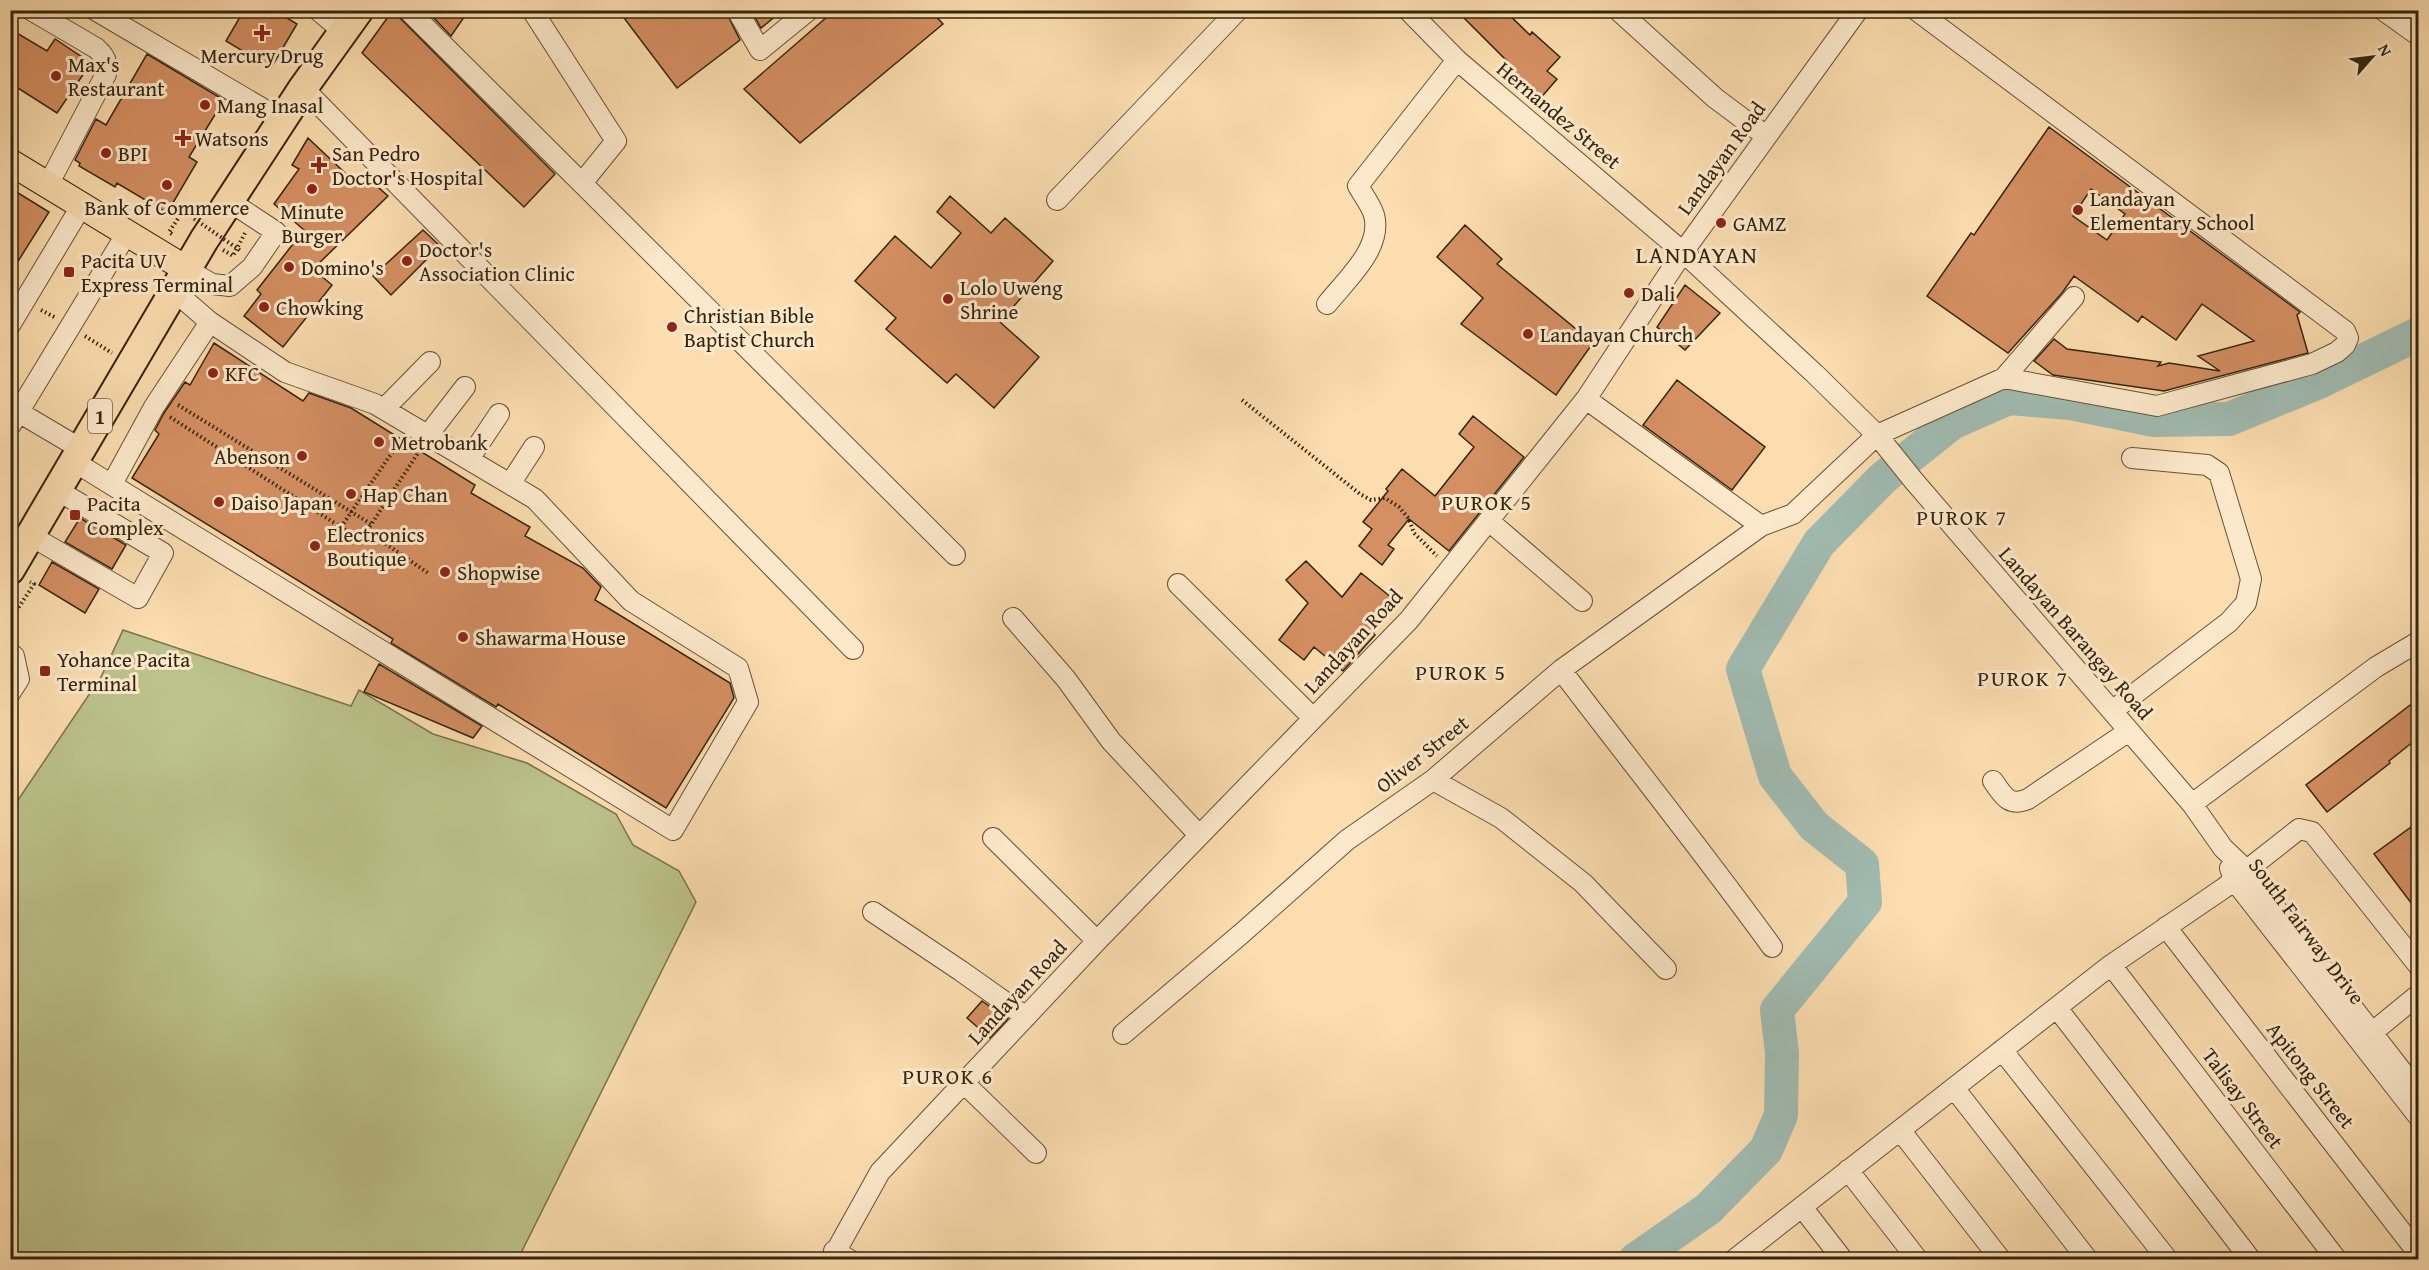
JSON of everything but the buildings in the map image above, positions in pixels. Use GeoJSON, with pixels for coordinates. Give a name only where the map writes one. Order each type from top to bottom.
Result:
{"type":"FeatureCollection","features":[{"type":"Feature","properties":{"kind":"highway","name":"1"},"geometry":{"type":"LineString","coordinates":[[17,570],[31,536],[180,280],[303,88],[351,21]]}},
{"type":"Feature","properties":{"kind":"main road"},"geometry":{"type":"LineString","coordinates":[[10,162],[127,233],[180,280]]}},
{"type":"Feature","properties":{"kind":"street"},"geometry":{"type":"LineString","coordinates":[[31,10],[96,48],[103,54],[107,67],[106,74],[48,185]]}},
{"type":"Feature","properties":{"kind":"street"},"geometry":{"type":"LineString","coordinates":[[95,10],[282,120]]}},
{"type":"Feature","properties":{"kind":"street"},"geometry":{"type":"LineString","coordinates":[[318,10],[351,21]]}},
{"type":"Feature","properties":{"kind":"street"},"geometry":{"type":"LineString","coordinates":[[408,10],[955,555]]}},
{"type":"Feature","properties":{"kind":"street"},"geometry":{"type":"LineString","coordinates":[[531,10],[616,141],[582,183]]}},
{"type":"Feature","properties":{"kind":"street"},"geometry":{"type":"LineString","coordinates":[[737,10],[760,50],[809,10]]}},
{"type":"Feature","properties":{"kind":"street"},"geometry":{"type":"LineString","coordinates":[[1057,200],[1238,10]]}},
{"type":"Feature","properties":{"kind":"street","name":"Hernandez Street"},"geometry":{"type":"LineString","coordinates":[[1408,10],[1457,60],[1683,252]]}},
{"type":"Feature","properties":{"kind":"street","name":"Landayan Road"},"geometry":{"type":"LineString","coordinates":[[838,1257],[880,1172],[1097,941],[1409,620],[1586,399],[1683,252],[1858,10]]}},
{"type":"Feature","properties":{"kind":"street"},"geometry":{"type":"LineString","coordinates":[[1916,10],[2345,331],[2348,338],[2345,345],[2337,352],[2312,364],[2157,406],[2004,378]]}},
{"type":"Feature","properties":{"kind":"street"},"geometry":{"type":"LineString","coordinates":[[2385,11],[2418,35]]}},
{"type":"Feature","properties":{"kind":"street"},"geometry":{"type":"LineString","coordinates":[[1619,12],[1715,98],[1766,136]]}},
{"type":"Feature","properties":{"kind":"street"},"geometry":{"type":"LineString","coordinates":[[1327,304],[1371,248],[1377,232],[1373,213],[1358,186],[1457,60]]}},
{"type":"Feature","properties":{"kind":"street"},"geometry":{"type":"LineString","coordinates":[[303,88],[853,649]]}},
{"type":"Feature","properties":{"kind":"street"},"geometry":{"type":"LineString","coordinates":[[180,280],[230,286],[252,267],[276,232],[230,201]]}},
{"type":"Feature","properties":{"kind":"street"},"geometry":{"type":"LineString","coordinates":[[10,325],[81,205]]}},
{"type":"Feature","properties":{"kind":"street"},"geometry":{"type":"LineString","coordinates":[[127,233],[13,415],[77,455],[112,484],[673,830],[748,702],[738,668],[631,602],[536,499],[375,404],[285,372],[210,322],[180,280]]}},
{"type":"Feature","properties":{"kind":"street","name":"Landayan Barangay Road"},"geometry":{"type":"LineString","coordinates":[[1683,252],[1815,374],[1877,435],[2192,804],[2223,848]]}},
{"type":"Feature","properties":{"kind":"street"},"geometry":{"type":"LineString","coordinates":[[2004,378],[2074,297]]}},
{"type":"Feature","properties":{"kind":"street"},"geometry":{"type":"LineString","coordinates":[[112,484],[158,401],[210,322]]}},
{"type":"Feature","properties":{"kind":"street"},"geometry":{"type":"LineString","coordinates":[[384,409],[430,362]]}},
{"type":"Feature","properties":{"kind":"street","name":"Oliver Street"},"geometry":{"type":"LineString","coordinates":[[1123,1034],[1242,934],[1347,840],[1433,780],[1561,670],[1761,526],[1793,514],[1877,435],[2004,378]]}},
{"type":"Feature","properties":{"kind":"street"},"geometry":{"type":"LineString","coordinates":[[428,435],[465,387]]}},
{"type":"Feature","properties":{"kind":"street"},"geometry":{"type":"LineString","coordinates":[[1586,399],[1761,526]]}},
{"type":"Feature","properties":{"kind":"street"},"geometry":{"type":"LineString","coordinates":[[469,459],[499,414]]}},
{"type":"Feature","properties":{"kind":"street"},"geometry":{"type":"LineString","coordinates":[[510,484],[534,447]]}},
{"type":"Feature","properties":{"kind":"street"},"geometry":{"type":"LineString","coordinates":[[2112,711],[2229,622],[2246,603],[2251,579],[2219,473],[2207,465],[2133,458]]}},
{"type":"Feature","properties":{"kind":"street"},"geometry":{"type":"LineString","coordinates":[[31,536],[138,598],[163,553],[57,490]]}},
{"type":"Feature","properties":{"kind":"street"},"geometry":{"type":"LineString","coordinates":[[1489,520],[1582,600]]}},
{"type":"Feature","properties":{"kind":"street"},"geometry":{"type":"LineString","coordinates":[[1178,584],[1313,718]]}},
{"type":"Feature","properties":{"kind":"street"},"geometry":{"type":"LineString","coordinates":[[1013,618],[1066,679],[1111,741],[1199,835]]}},
{"type":"Feature","properties":{"kind":"street"},"geometry":{"type":"LineString","coordinates":[[2192,804],[2376,667],[2418,642]]}},
{"type":"Feature","properties":{"kind":"street"},"geometry":{"type":"LineString","coordinates":[[10,653],[14,656],[19,679],[10,693]]}},
{"type":"Feature","properties":{"kind":"street"},"geometry":{"type":"LineString","coordinates":[[1561,670],[1713,865],[1772,947]]}},
{"type":"Feature","properties":{"kind":"street"},"geometry":{"type":"LineString","coordinates":[[1993,781],[2011,802],[2019,803],[2129,730]]}},
{"type":"Feature","properties":{"kind":"street"},"geometry":{"type":"LineString","coordinates":[[1433,780],[1501,818],[1583,883],[1666,969]]}},
{"type":"Feature","properties":{"kind":"street"},"geometry":{"type":"LineString","coordinates":[[1745,1256],[1848,1170],[2111,965],[2240,875],[2294,831],[2305,829],[2312,832],[2418,965]]}},
{"type":"Feature","properties":{"kind":"street"},"geometry":{"type":"LineString","coordinates":[[993,838],[1097,941]]}},
{"type":"Feature","properties":{"kind":"street","name":"South Fairway Drive"},"geometry":{"type":"LineString","coordinates":[[2223,848],[2240,875],[2366,1037],[2418,1116]]}},
{"type":"Feature","properties":{"kind":"street"},"geometry":{"type":"LineString","coordinates":[[873,912],[961,970],[1026,1017]]}},
{"type":"Feature","properties":{"kind":"street","name":"Apitong Street"},"geometry":{"type":"LineString","coordinates":[[2166,927],[2418,1252]]}},
{"type":"Feature","properties":{"kind":"street","name":"Talisay Street"},"geometry":{"type":"LineString","coordinates":[[2111,965],[2337,1260]]}},
{"type":"Feature","properties":{"kind":"street"},"geometry":{"type":"LineString","coordinates":[[2366,1037],[2418,995]]}},
{"type":"Feature","properties":{"kind":"street"},"geometry":{"type":"LineString","coordinates":[[2057,1008],[2251,1260]]}},
{"type":"Feature","properties":{"kind":"street","name":"South Fairway Drive"},"geometry":{"type":"LineString","coordinates":[[2366,1037],[2418,1092]]}},
{"type":"Feature","properties":{"kind":"street"},"geometry":{"type":"LineString","coordinates":[[2002,1050],[2168,1260]]}},
{"type":"Feature","properties":{"kind":"street"},"geometry":{"type":"LineString","coordinates":[[964,1083],[1036,1153]]}},
{"type":"Feature","properties":{"kind":"street"},"geometry":{"type":"LineString","coordinates":[[1954,1088],[2088,1260]]}},
{"type":"Feature","properties":{"kind":"street"},"geometry":{"type":"LineString","coordinates":[[1900,1130],[2001,1260]]}},
{"type":"Feature","properties":{"kind":"street"},"geometry":{"type":"LineString","coordinates":[[1848,1170],[1918,1260]]}},
{"type":"Feature","properties":{"kind":"street"},"geometry":{"type":"LineString","coordinates":[[1802,1207],[1842,1260]]}},
{"type":"Feature","properties":{"kind":"path"},"geometry":{"type":"LineString","coordinates":[[183,212],[241,251]]}},
{"type":"Feature","properties":{"kind":"path"},"geometry":{"type":"LineString","coordinates":[[233,256],[247,231]]}},
{"type":"Feature","properties":{"kind":"path"},"geometry":{"type":"LineString","coordinates":[[1242,400],[1360,494],[1371,500],[1385,498],[1399,507],[1409,519],[1414,534],[1451,568]]}},
{"type":"Feature","properties":{"kind":"path"},"geometry":{"type":"LineString","coordinates":[[158,401],[371,524]]}},
{"type":"Feature","properties":{"kind":"path"},"geometry":{"type":"LineString","coordinates":[[158,401],[361,540],[428,435]]}},
{"type":"Feature","properties":{"kind":"path"},"geometry":{"type":"LineString","coordinates":[[341,527],[409,424]]}},
{"type":"Feature","properties":{"kind":"path"},"geometry":{"type":"LineString","coordinates":[[367,531],[428,573]]}},
{"type":"Feature","properties":{"kind":"path"},"geometry":{"type":"LineString","coordinates":[[10,615],[13,616],[17,570]]}},
{"type":"Feature","properties":{"kind":"green space"},"geometry":{"type":"Polygon","coordinates":[[[123,630],[351,706],[359,690],[433,734],[527,763],[616,814],[633,845],[679,871],[696,902],[518,1259],[11,1259],[11,822],[16,803],[101,677],[123,630]]]}},
{"type":"Feature","properties":{"kind":"waterway"},"geometry":{"type":"LineString","coordinates":[[1635,1260],[1708,1209],[1766,1150],[1781,1115],[1782,1053],[1777,1010],[1865,902],[1862,864],[1814,826],[1775,776],[1743,669],[1819,543],[1883,478],[1952,423],[2009,398],[2071,403],[2154,420],[2229,419],[2319,382],[2418,334]]}},
{"type":"Feature","properties":{"kind":"place","name":"Mercury Drug"},"geometry":{"type":"Point","coordinates":[262,33]}},
{"type":"Feature","properties":{"kind":"place","name":"Max's Restaurant"},"geometry":{"type":"Point","coordinates":[56,76]}},
{"type":"Feature","properties":{"kind":"place","name":"Mang Inasal"},"geometry":{"type":"Point","coordinates":[205,105]}},
{"type":"Feature","properties":{"kind":"place","name":"Watsons"},"geometry":{"type":"Point","coordinates":[183,138]}},
{"type":"Feature","properties":{"kind":"place","name":"BPI"},"geometry":{"type":"Point","coordinates":[106,153]}},
{"type":"Feature","properties":{"kind":"place","name":"San Pedro Doctor's Hospital"},"geometry":{"type":"Point","coordinates":[319,165]}},
{"type":"Feature","properties":{"kind":"place","name":"Bank of Commerce"},"geometry":{"type":"Point","coordinates":[167,185]}},
{"type":"Feature","properties":{"kind":"place","name":"Minute Burger"},"geometry":{"type":"Point","coordinates":[312,189]}},
{"type":"Feature","properties":{"kind":"place","name":"Landayan Elementary School"},"geometry":{"type":"Point","coordinates":[2078,210]}},
{"type":"Feature","properties":{"kind":"place","name":"GAMZ"},"geometry":{"type":"Point","coordinates":[1721,223]}},
{"type":"Feature","properties":{"kind":"place","name":"Doctor's Association Clinic"},"geometry":{"type":"Point","coordinates":[407,261]}},
{"type":"Feature","properties":{"kind":"place","name":"Domino's"},"geometry":{"type":"Point","coordinates":[289,267]}},
{"type":"Feature","properties":{"kind":"place","name":"Pacita UV Express Terminal"},"geometry":{"type":"Point","coordinates":[69,272]}},
{"type":"Feature","properties":{"kind":"place","name":"Dali"},"geometry":{"type":"Point","coordinates":[1629,293]}},
{"type":"Feature","properties":{"kind":"place","name":"Lolo Uweng Shrine"},"geometry":{"type":"Point","coordinates":[948,299]}},
{"type":"Feature","properties":{"kind":"place","name":"Chowking"},"geometry":{"type":"Point","coordinates":[264,307]}},
{"type":"Feature","properties":{"kind":"place","name":"Christian Bible Baptist Church"},"geometry":{"type":"Point","coordinates":[672,327]}},
{"type":"Feature","properties":{"kind":"place","name":"Landayan Church"},"geometry":{"type":"Point","coordinates":[1528,334]}},
{"type":"Feature","properties":{"kind":"place","name":"KFC"},"geometry":{"type":"Point","coordinates":[213,373]}},
{"type":"Feature","properties":{"kind":"place","name":"Metrobank"},"geometry":{"type":"Point","coordinates":[379,442]}},
{"type":"Feature","properties":{"kind":"place","name":"Abenson"},"geometry":{"type":"Point","coordinates":[302,456]}},
{"type":"Feature","properties":{"kind":"place","name":"Hap Chan"},"geometry":{"type":"Point","coordinates":[351,494]}},
{"type":"Feature","properties":{"kind":"place","name":"Daiso Japan"},"geometry":{"type":"Point","coordinates":[219,502]}},
{"type":"Feature","properties":{"kind":"place","name":"Pacita Complex"},"geometry":{"type":"Point","coordinates":[75,515]}},
{"type":"Feature","properties":{"kind":"place","name":"Electronics Boutique"},"geometry":{"type":"Point","coordinates":[315,546]}},
{"type":"Feature","properties":{"kind":"place","name":"Shopwise"},"geometry":{"type":"Point","coordinates":[445,572]}},
{"type":"Feature","properties":{"kind":"place","name":"Shawarma House"},"geometry":{"type":"Point","coordinates":[463,637]}},
{"type":"Feature","properties":{"kind":"place","name":"Yohance Pacita Terminal"},"geometry":{"type":"Point","coordinates":[45,671]}},
{"type":"Feature","properties":{"kind":"district","name":"LANDAYAN"},"geometry":{"type":"Point","coordinates":[1697,254]}},
{"type":"Feature","properties":{"kind":"district","name":"PUROK 5"},"geometry":{"type":"Point","coordinates":[1487,502]}},
{"type":"Feature","properties":{"kind":"district","name":"PUROK 7"},"geometry":{"type":"Point","coordinates":[1962,517]}},
{"type":"Feature","properties":{"kind":"district","name":"PUROK 5"},"geometry":{"type":"Point","coordinates":[1461,672]}},
{"type":"Feature","properties":{"kind":"district","name":"PUROK 7"},"geometry":{"type":"Point","coordinates":[2023,678]}},
{"type":"Feature","properties":{"kind":"district","name":"PUROK 6"},"geometry":{"type":"Point","coordinates":[948,1076]}}]}
